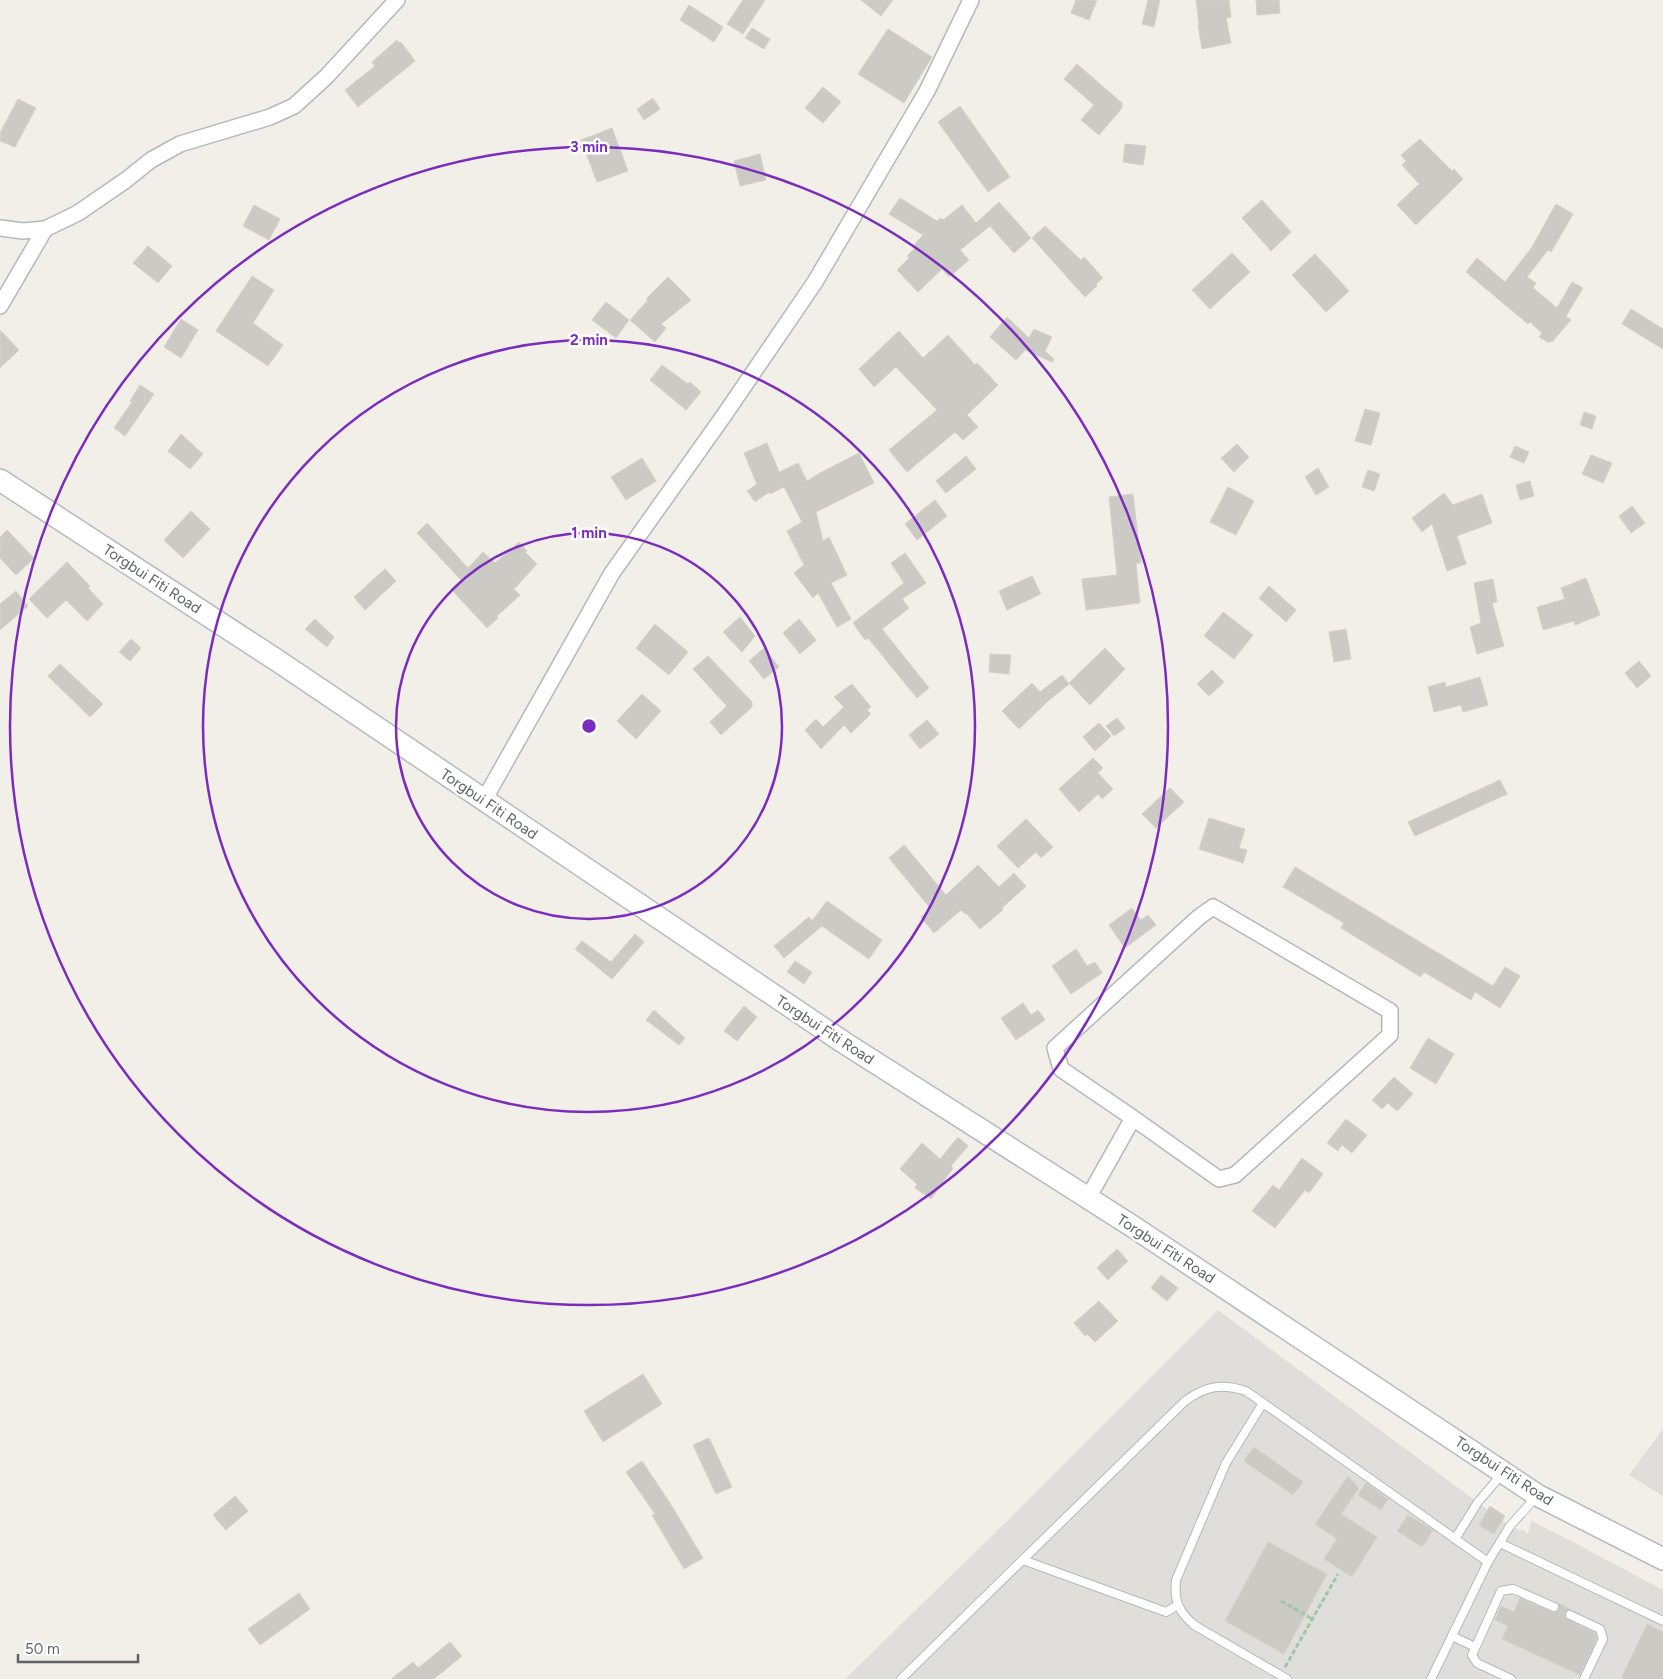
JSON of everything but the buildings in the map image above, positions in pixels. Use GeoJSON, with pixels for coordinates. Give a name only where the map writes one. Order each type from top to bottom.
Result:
{"type":"FeatureCollection","features":[{"type":"Feature","properties":{"kind":"street"},"geometry":{"type":"LineString","coordinates":[[0,228],[23,231],[45,229],[78,213],[151,160],[180,144],[270,117],[294,106],[326,77],[397,0]]}},
{"type":"Feature","properties":{"kind":"street"},"geometry":{"type":"LineString","coordinates":[[484,800],[612,573],[725,414],[815,282],[927,91],[971,0]]}},
{"type":"Feature","properties":{"kind":"street"},"geometry":{"type":"LineString","coordinates":[[0,306],[45,229]]}},
{"type":"Feature","properties":{"kind":"street","name":"Torgbui Fiti Road"},"geometry":{"type":"LineString","coordinates":[[0,480],[278,661],[843,1042],[1088,1198],[1537,1495],[1663,1559]]}},
{"type":"Feature","properties":{"kind":"street"},"geometry":{"type":"LineString","coordinates":[[1213,908],[1390,1011],[1390,1035],[1235,1175],[1219,1179],[1133,1118],[1061,1069],[1055,1048],[1198,916],[1213,908]]}},
{"type":"Feature","properties":{"kind":"street"},"geometry":{"type":"LineString","coordinates":[[1088,1198],[1133,1118]]}},
{"type":"Feature","properties":{"kind":"lane"},"geometry":{"type":"LineString","coordinates":[[902,1679],[1184,1401],[1198,1392],[1214,1387],[1230,1386],[1246,1391],[1488,1562]]}},
{"type":"Feature","properties":{"kind":"lane"},"geometry":{"type":"LineString","coordinates":[[1263,1403],[1226,1463],[1176,1580],[1175,1593],[1178,1606],[1184,1617],[1194,1625],[1284,1677]]}},
{"type":"Feature","properties":{"kind":"lane"},"geometry":{"type":"LineString","coordinates":[[1455,1539],[1478,1502],[1504,1472]]}},
{"type":"Feature","properties":{"kind":"lane"},"geometry":{"type":"LineString","coordinates":[[1434,1678],[1488,1562],[1510,1526],[1537,1495]]}},
{"type":"Feature","properties":{"kind":"lane"},"geometry":{"type":"LineString","coordinates":[[1500,1543],[1663,1621]]}},
{"type":"Feature","properties":{"kind":"lane"},"geometry":{"type":"LineString","coordinates":[[1023,1560],[1166,1612],[1178,1606]]}},
{"type":"Feature","properties":{"kind":"lane"},"geometry":{"type":"LineString","coordinates":[[1511,1679],[1477,1663],[1472,1655],[1501,1592],[1513,1589],[1554,1607]]}},
{"type":"Feature","properties":{"kind":"lane"},"geometry":{"type":"LineString","coordinates":[[1570,1615],[1600,1629],[1603,1639],[1584,1679]]}},
{"type":"Feature","properties":{"kind":"lane"},"geometry":{"type":"LineString","coordinates":[[1452,1636],[1476,1647]]}},
{"type":"Feature","properties":{"kind":"path"},"geometry":{"type":"LineString","coordinates":[[1284,1677],[1312,1619],[1338,1574]]}},
{"type":"Feature","properties":{"kind":"path"},"geometry":{"type":"LineString","coordinates":[[1281,1601],[1312,1619]]}},
{"type":"Feature","properties":{"kind":"shaded area"},"geometry":{"type":"Polygon","coordinates":[[[1218,1310],[1488,1510],[1490,1507],[1505,1516],[1503,1521],[1520,1531],[1522,1529],[1528,1534],[1531,1521],[1663,1590],[1663,1679],[845,1679],[1006,1522],[1218,1310]]]}},
{"type":"Feature","properties":{"kind":"shaded area"},"geometry":{"type":"Polygon","coordinates":[[[1663,1429],[1663,1496],[1629,1475],[1663,1429]]]}}]}
